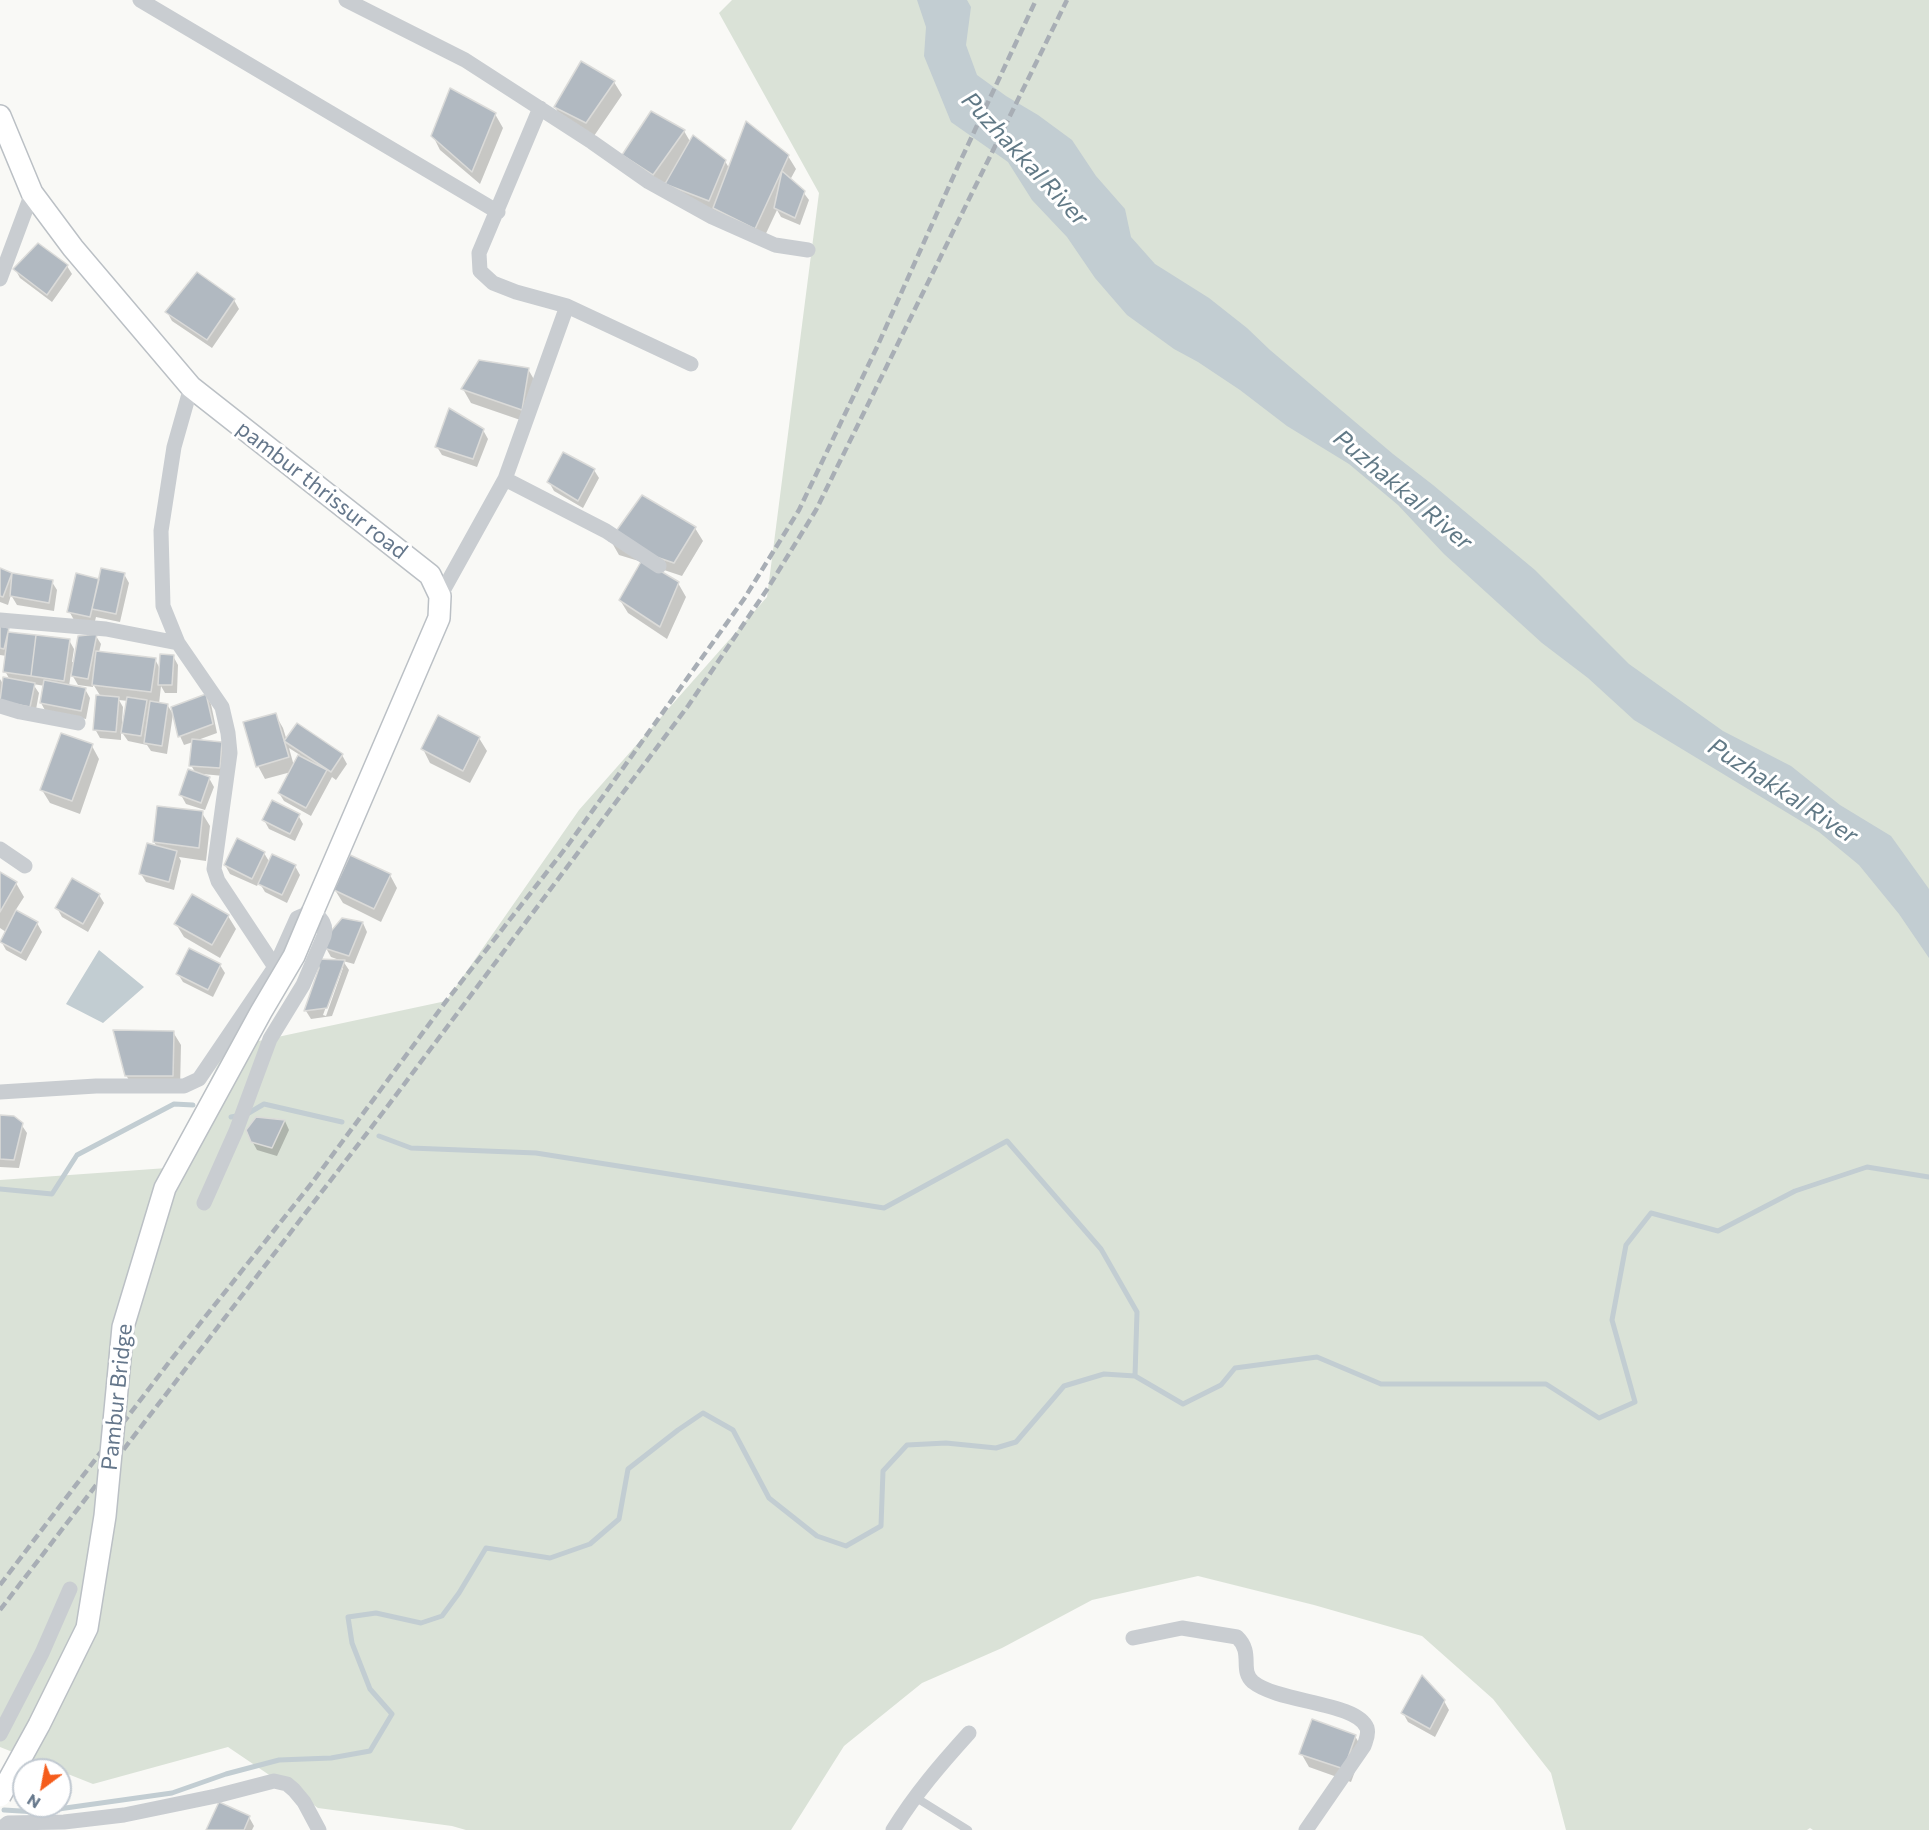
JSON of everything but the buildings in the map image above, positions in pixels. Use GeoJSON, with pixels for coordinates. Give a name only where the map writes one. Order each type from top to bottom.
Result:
{"type":"FeatureCollection","features":[{"type":"Feature","properties":{"kind":"main road","name":"pambur thrissur road"},"geometry":{"type":"LineString","coordinates":[[0,116],[32,193],[73,248],[191,387],[430,575],[440,596]]}},
{"type":"Feature","properties":{"kind":"main road"},"geometry":{"type":"LineString","coordinates":[[313,911],[439,618],[440,596]]}},
{"type":"Feature","properties":{"kind":"main road","name":"Pambur Bridge"},"geometry":{"type":"LineString","coordinates":[[0,1796],[39,1725],[87,1628],[105,1516],[123,1327],[165,1188],[294,956],[313,911]]}},
{"type":"Feature","properties":{"kind":"street"},"geometry":{"type":"LineString","coordinates":[[140,0],[498,212]]}},
{"type":"Feature","properties":{"kind":"street"},"geometry":{"type":"LineString","coordinates":[[346,0],[465,60],[649,182],[712,217],[775,245],[808,250]]}},
{"type":"Feature","properties":{"kind":"street"},"geometry":{"type":"LineString","coordinates":[[540,108],[479,253],[480,271],[494,283],[516,292],[567,306],[691,364]]}},
{"type":"Feature","properties":{"kind":"street"},"geometry":{"type":"LineString","coordinates":[[0,279],[32,193]]}},
{"type":"Feature","properties":{"kind":"street"},"geometry":{"type":"LineString","coordinates":[[440,596],[505,479],[567,306]]}},
{"type":"Feature","properties":{"kind":"street"},"geometry":{"type":"LineString","coordinates":[[191,387],[174,447],[161,531],[163,606],[178,643],[222,706],[228,733],[230,753],[214,869],[218,881],[275,967]]}},
{"type":"Feature","properties":{"kind":"street"},"geometry":{"type":"LineString","coordinates":[[505,479],[606,531],[659,566]]}},
{"type":"Feature","properties":{"kind":"street"},"geometry":{"type":"LineString","coordinates":[[0,620],[106,629],[178,643]]}},
{"type":"Feature","properties":{"kind":"street"},"geometry":{"type":"LineString","coordinates":[[0,706],[78,723]]}},
{"type":"Feature","properties":{"kind":"street"},"geometry":{"type":"LineString","coordinates":[[0,849],[25,866]]}},
{"type":"Feature","properties":{"kind":"street"},"geometry":{"type":"LineString","coordinates":[[0,1092],[96,1086],[184,1086],[199,1079],[275,967],[297,918],[313,911],[324,921],[326,929],[324,936],[303,985],[270,1039],[236,1131],[204,1203]]}},
{"type":"Feature","properties":{"kind":"street"},"geometry":{"type":"LineString","coordinates":[[0,1734],[42,1653],[70,1589]]}},
{"type":"Feature","properties":{"kind":"street"},"geometry":{"type":"LineString","coordinates":[[1133,1638],[1182,1628],[1237,1636],[1244,1643],[1247,1653],[1247,1674],[1252,1682],[1286,1698],[1346,1711],[1360,1719],[1368,1735],[1364,1746],[1306,1830]]}},
{"type":"Feature","properties":{"kind":"street"},"geometry":{"type":"LineString","coordinates":[[893,1830],[934,1772],[969,1733]]}},
{"type":"Feature","properties":{"kind":"street"},"geometry":{"type":"LineString","coordinates":[[0,1829],[8,1823],[64,1822],[124,1815],[280,1781],[294,1790],[304,1802],[319,1830]]}},
{"type":"Feature","properties":{"kind":"street"},"geometry":{"type":"LineString","coordinates":[[118,1830],[124,1815]]}},
{"type":"Feature","properties":{"kind":"lane"},"geometry":{"type":"LineString","coordinates":[[915,1797],[968,1830]]}},
{"type":"Feature","properties":{"kind":"shaded area"},"geometry":{"type":"Polygon","coordinates":[[[732,0],[1929,0],[1929,1830],[1813,1830],[1810,1828],[1807,1830],[1566,1830],[1551,1773],[1493,1699],[1422,1636],[1314,1605],[1198,1576],[1092,1600],[1002,1648],[922,1683],[844,1746],[791,1830],[466,1830],[452,1826],[318,1808],[228,1747],[93,1784],[72,1776],[72,1758],[28,1758],[0,1747],[0,1180],[167,1168],[226,1048],[446,1001],[579,810],[767,597],[819,193],[719,13],[732,0]]]}},
{"type":"Feature","properties":{"kind":"water","name":"Puzhakkal River"},"geometry":{"type":"Polygon","coordinates":[[[917,0],[967,0],[971,7],[966,45],[977,75],[1072,140],[1096,176],[1125,209],[1131,237],[1155,264],[1209,298],[1247,328],[1393,454],[1535,570],[1629,664],[1723,731],[1791,766],[1840,805],[1891,836],[1929,889],[1929,958],[1899,914],[1859,865],[1819,832],[1634,720],[1588,678],[1542,643],[1444,554],[1398,505],[1349,464],[1287,426],[1240,390],[1174,349],[1127,315],[1095,278],[1067,237],[1032,200],[1008,162],[951,122],[924,56],[926,27],[917,0]]]}},
{"type":"Feature","properties":{"kind":"water"},"geometry":{"type":"Polygon","coordinates":[[[99,950],[144,987],[103,1023],[66,1004],[99,950]]]}},
{"type":"Feature","properties":{"kind":"waterway"},"geometry":{"type":"LineString","coordinates":[[0,1189],[52,1194],[77,1155],[174,1104],[193,1105]]}},
{"type":"Feature","properties":{"kind":"waterway"},"geometry":{"type":"LineString","coordinates":[[231,1117],[247,1114],[264,1104],[342,1122]]}},
{"type":"Feature","properties":{"kind":"waterway"},"geometry":{"type":"LineString","coordinates":[[379,1136],[411,1148],[536,1153],[884,1208],[1007,1141],[1101,1249],[1137,1312],[1135,1376]]}},
{"type":"Feature","properties":{"kind":"waterway"},"geometry":{"type":"LineString","coordinates":[[4,1810],[37,1812],[172,1793],[226,1774],[279,1760],[331,1758],[370,1751],[392,1714],[370,1689],[352,1643],[348,1617],[376,1613],[421,1623],[442,1616],[486,1548],[550,1558],[590,1544],[619,1519],[628,1469],[703,1413],[733,1430],[769,1498],[817,1536],[846,1546],[881,1526],[883,1471],[907,1445],[946,1443],[996,1448],[1016,1442],[1064,1386],[1104,1374],[1135,1376],[1183,1404],[1221,1385],[1235,1368],[1317,1357],[1381,1384],[1546,1384],[1599,1418],[1635,1402],[1612,1320],[1626,1245],[1651,1213],[1718,1231],[1795,1191],[1867,1167],[1929,1177]]}},
{"type":"Feature","properties":{"kind":"railway"},"geometry":{"type":"LineString","coordinates":[[0,1585],[170,1361],[311,1184],[444,1004],[568,845],[744,599],[799,510],[877,347],[1036,0]]}},
{"type":"Feature","properties":{"kind":"railway"},"geometry":{"type":"LineString","coordinates":[[0,1610],[384,1111],[688,706],[768,588],[816,510],[1067,0]]}}]}
